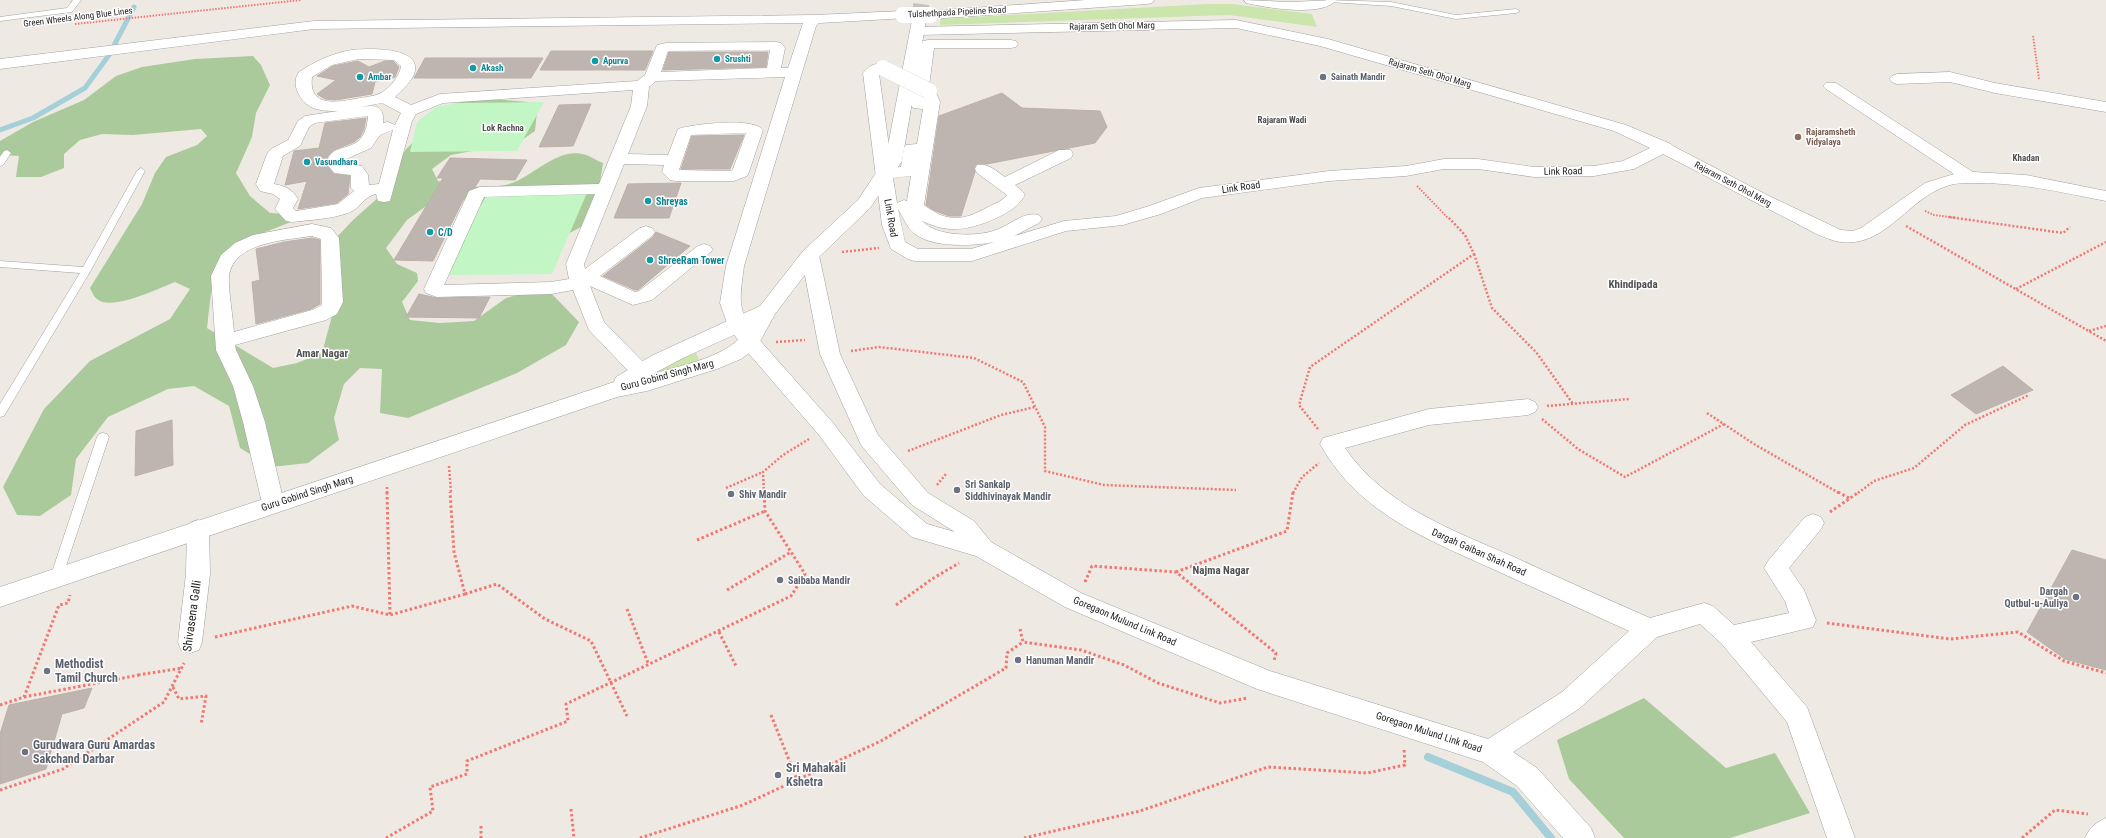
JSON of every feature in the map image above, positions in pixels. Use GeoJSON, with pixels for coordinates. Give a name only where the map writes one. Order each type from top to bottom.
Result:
{"type":"FeatureCollection","features":[{"type":"Feature","properties":{"kind":"street","name":"Tulshethpada Pipeline Road"},"geometry":{"type":"LineString","coordinates":[[0,64],[314,25],[815,18],[903,15],[922,22],[1147,0]]}},
{"type":"Feature","properties":{"kind":"street"},"geometry":{"type":"LineString","coordinates":[[1251,0],[1286,7],[1313,6],[1329,0]]}},
{"type":"Feature","properties":{"kind":"street"},"geometry":{"type":"LineString","coordinates":[[815,18],[809,24],[734,266],[730,303],[744,334],[826,429],[872,490],[920,531],[984,549]]}},
{"type":"Feature","properties":{"kind":"street","name":"Rajaram Seth Ohol Marg"},"geometry":{"type":"LineString","coordinates":[[922,22],[946,36],[1236,24],[1323,42],[1620,128],[1665,147],[1799,219],[1840,236],[1860,236],[1890,217],[1904,203],[1943,181],[1985,176],[2022,180],[2106,196]]}},
{"type":"Feature","properties":{"kind":"street"},"geometry":{"type":"LineString","coordinates":[[810,255],[864,204],[893,161],[922,22]]}},
{"type":"Feature","properties":{"kind":"street"},"geometry":{"type":"LineString","coordinates":[[884,173],[909,172],[926,46],[946,36],[1011,44]]}},
{"type":"Feature","properties":{"kind":"street"},"geometry":{"type":"LineString","coordinates":[[643,377],[596,325],[576,264],[647,81],[662,48],[666,47],[776,46],[778,48],[774,67]]}},
{"type":"Feature","properties":{"kind":"street"},"geometry":{"type":"LineString","coordinates":[[349,54],[398,56],[405,60],[409,67],[407,76],[385,98],[346,106],[321,106],[310,99],[303,90],[304,75],[321,63],[349,54]]}},
{"type":"Feature","properties":{"kind":"street"},"geometry":{"type":"LineString","coordinates":[[884,173],[879,148],[871,74],[877,68],[883,68],[929,91],[932,102],[915,207],[923,214],[941,223],[959,225],[983,218],[1014,200],[1016,194],[983,169]]}},
{"type":"Feature","properties":{"kind":"street"},"geometry":{"type":"LineString","coordinates":[[407,116],[385,193],[364,191],[360,188],[360,175],[356,170],[340,169],[335,160],[342,154],[364,146],[375,131],[440,100],[647,81],[795,72]]}},
{"type":"Feature","properties":{"kind":"street"},"geometry":{"type":"LineString","coordinates":[[1897,79],[1950,77],[2042,96],[2106,107]]}},
{"type":"Feature","properties":{"kind":"street"},"geometry":{"type":"LineString","coordinates":[[1831,86],[1971,178]]}},
{"type":"Feature","properties":{"kind":"street"},"geometry":{"type":"LineString","coordinates":[[385,98],[407,116]]}},
{"type":"Feature","properties":{"kind":"street"},"geometry":{"type":"LineString","coordinates":[[364,191],[350,205],[343,209],[292,218],[284,209],[290,199],[288,195],[266,187],[265,184],[274,154],[290,147],[295,142],[301,125],[305,122],[312,119],[373,111],[376,112],[375,131]]}},
{"type":"Feature","properties":{"kind":"street"},"geometry":{"type":"LineString","coordinates":[[750,128],[755,130],[741,172],[738,174],[676,176],[670,172],[674,160],[684,132],[694,129],[750,128]]}},
{"type":"Feature","properties":{"kind":"street","name":"Link Road"},"geometry":{"type":"LineString","coordinates":[[884,173],[890,225],[898,246],[914,255],[972,254],[1064,226],[1117,220],[1156,210],[1199,193],[1329,176],[1406,171],[1444,164],[1464,164],[1534,172],[1594,171],[1628,165],[1665,147]]}},
{"type":"Feature","properties":{"kind":"street"},"geometry":{"type":"LineString","coordinates":[[1004,185],[1065,154]]}},
{"type":"Feature","properties":{"kind":"street"},"geometry":{"type":"LineString","coordinates":[[617,159],[674,160]]}},
{"type":"Feature","properties":{"kind":"street"},"geometry":{"type":"LineString","coordinates":[[606,189],[480,192],[475,195],[433,289],[437,291],[551,288],[582,280],[646,232]]}},
{"type":"Feature","properties":{"kind":"street"},"geometry":{"type":"LineString","coordinates":[[888,201],[897,200],[903,202],[920,229],[924,233],[938,238],[978,238],[1000,235],[1033,219]]}},
{"type":"Feature","properties":{"kind":"street"},"geometry":{"type":"LineString","coordinates":[[226,341],[320,315],[330,309],[332,302],[330,238],[325,232],[312,230],[253,241],[241,247],[227,259],[220,276],[226,350],[243,386],[254,422],[273,503]]}},
{"type":"Feature","properties":{"kind":"street"},"geometry":{"type":"LineString","coordinates":[[582,280],[633,299],[638,299],[645,296],[704,250]]}},
{"type":"Feature","properties":{"kind":"street","name":"Guru Gobind Singh Marg"},"geometry":{"type":"LineString","coordinates":[[0,597],[273,503],[386,467],[614,390],[643,377],[710,364],[734,354],[744,334],[767,311],[810,255]]}},
{"type":"Feature","properties":{"kind":"street","name":"Goregaon Mulund Link Road"},"geometry":{"type":"LineString","coordinates":[[810,255],[830,354],[869,439],[920,498],[966,527],[984,549],[1076,601],[1266,681],[1402,722],[1491,752],[1527,777],[1581,838]]}},
{"type":"Feature","properties":{"kind":"street"},"geometry":{"type":"LineString","coordinates":[[1331,444],[1429,417],[1528,407]]}},
{"type":"Feature","properties":{"kind":"street","name":"Dargah Gaiban Shah Road"},"geometry":{"type":"LineString","coordinates":[[1331,444],[1350,472],[1374,495],[1417,524],[1649,630]]}},
{"type":"Feature","properties":{"kind":"street"},"geometry":{"type":"LineString","coordinates":[[1730,636],[1804,620],[1796,597],[1776,568],[1813,523]]}},
{"type":"Feature","properties":{"kind":"street","name":"Shivasena Galli"},"geometry":{"type":"LineString","coordinates":[[190,642],[198,574],[198,529]]}},
{"type":"Feature","properties":{"kind":"street"},"geometry":{"type":"LineString","coordinates":[[1491,752],[1571,700],[1649,630],[1704,613],[1730,636],[1798,715],[1841,838]]}},
{"type":"Feature","properties":{"kind":"lane"},"geometry":{"type":"LineString","coordinates":[[0,19],[69,10],[73,7],[77,0]]}},
{"type":"Feature","properties":{"kind":"lane"},"geometry":{"type":"LineString","coordinates":[[1329,0],[1391,4],[1456,17],[1516,11]]}},
{"type":"Feature","properties":{"kind":"lane"},"geometry":{"type":"LineString","coordinates":[[0,163],[7,154]]}},
{"type":"Feature","properties":{"kind":"lane"},"geometry":{"type":"LineString","coordinates":[[0,414],[86,270],[141,171]]}},
{"type":"Feature","properties":{"kind":"lane"},"geometry":{"type":"LineString","coordinates":[[0,264],[86,270]]}},
{"type":"Feature","properties":{"kind":"lane"},"geometry":{"type":"LineString","coordinates":[[56,578],[103,437]]}},
{"type":"Feature","properties":{"kind":"path","name":"Green Wheels Along Blue Lines"},"geometry":{"type":"LineString","coordinates":[[70,24],[301,0]]}},
{"type":"Feature","properties":{"kind":"path"},"geometry":{"type":"LineString","coordinates":[[2033,36],[2042,96]]}},
{"type":"Feature","properties":{"kind":"path"},"geometry":{"type":"LineString","coordinates":[[1406,171],[1422,191],[1465,235],[1474,254],[1492,308],[1536,352],[1573,404]]}},
{"type":"Feature","properties":{"kind":"path"},"geometry":{"type":"LineString","coordinates":[[1904,203],[1934,215],[2063,233],[2070,227]]}},
{"type":"Feature","properties":{"kind":"path"},"geometry":{"type":"LineString","coordinates":[[1890,217],[2106,341]]}},
{"type":"Feature","properties":{"kind":"path"},"geometry":{"type":"LineString","coordinates":[[2015,289],[2106,242]]}},
{"type":"Feature","properties":{"kind":"path"},"geometry":{"type":"LineString","coordinates":[[810,255],[898,246]]}},
{"type":"Feature","properties":{"kind":"path"},"geometry":{"type":"LineString","coordinates":[[1331,444],[1299,405],[1310,367],[1474,254]]}},
{"type":"Feature","properties":{"kind":"path"},"geometry":{"type":"LineString","coordinates":[[2089,331],[2106,326]]}},
{"type":"Feature","properties":{"kind":"path"},"geometry":{"type":"LineString","coordinates":[[830,354],[879,347],[974,358],[1022,382],[1045,427],[1045,471],[1104,485],[1236,490]]}},
{"type":"Feature","properties":{"kind":"path"},"geometry":{"type":"LineString","coordinates":[[1813,523],[1874,481],[1914,468],[1965,425],[2029,395]]}},
{"type":"Feature","properties":{"kind":"path"},"geometry":{"type":"LineString","coordinates":[[1528,407],[1629,399]]}},
{"type":"Feature","properties":{"kind":"path"},"geometry":{"type":"LineString","coordinates":[[887,460],[1001,415],[1034,407]]}},
{"type":"Feature","properties":{"kind":"path"},"geometry":{"type":"LineString","coordinates":[[1528,407],[1578,449],[1625,478],[1724,424]]}},
{"type":"Feature","properties":{"kind":"path"},"geometry":{"type":"LineString","coordinates":[[1707,413],[1754,444],[1849,498]]}},
{"type":"Feature","properties":{"kind":"path"},"geometry":{"type":"LineString","coordinates":[[726,488],[763,472],[782,455],[826,429]]}},
{"type":"Feature","properties":{"kind":"path"},"geometry":{"type":"LineString","coordinates":[[448,446],[454,552],[465,594]]}},
{"type":"Feature","properties":{"kind":"path"},"geometry":{"type":"LineString","coordinates":[[1076,601],[1092,566],[1176,572],[1287,531],[1290,494],[1301,477],[1313,466]]}},
{"type":"Feature","properties":{"kind":"path"},"geometry":{"type":"LineString","coordinates":[[386,467],[390,615]]}},
{"type":"Feature","properties":{"kind":"path"},"geometry":{"type":"LineString","coordinates":[[386,838],[433,811],[430,787],[467,774],[467,761],[568,721],[566,704],[648,663],[719,632],[791,596],[805,574],[765,511],[763,472]]}},
{"type":"Feature","properties":{"kind":"path"},"geometry":{"type":"LineString","coordinates":[[697,540],[765,511]]}},
{"type":"Feature","properties":{"kind":"path"},"geometry":{"type":"LineString","coordinates":[[896,605],[932,579],[984,549]]}},
{"type":"Feature","properties":{"kind":"path"},"geometry":{"type":"LineString","coordinates":[[727,590],[791,552]]}},
{"type":"Feature","properties":{"kind":"path"},"geometry":{"type":"LineString","coordinates":[[24,696],[59,605],[68,603],[79,570]]}},
{"type":"Feature","properties":{"kind":"path"},"geometry":{"type":"LineString","coordinates":[[640,838],[743,805],[881,741],[1006,668],[1007,653],[1023,642],[1081,650],[1124,665],[1158,683],[1220,702],[1250,698],[1266,681],[1276,653],[1176,572]]}},
{"type":"Feature","properties":{"kind":"path"},"geometry":{"type":"LineString","coordinates":[[190,642],[352,606],[390,615],[497,584],[544,619],[591,641],[627,716]]}},
{"type":"Feature","properties":{"kind":"path"},"geometry":{"type":"LineString","coordinates":[[627,609],[648,663]]}},
{"type":"Feature","properties":{"kind":"path"},"geometry":{"type":"LineString","coordinates":[[1804,620],[1950,639],[2018,632],[2064,661],[2106,673]]}},
{"type":"Feature","properties":{"kind":"path"},"geometry":{"type":"LineString","coordinates":[[1020,629],[1023,642]]}},
{"type":"Feature","properties":{"kind":"path"},"geometry":{"type":"LineString","coordinates":[[719,632],[736,666]]}},
{"type":"Feature","properties":{"kind":"path","name":"Shivasena Galli"},"geometry":{"type":"LineString","coordinates":[[0,790],[63,769],[164,702],[183,668],[190,642]]}},
{"type":"Feature","properties":{"kind":"path"},"geometry":{"type":"LineString","coordinates":[[0,705],[24,696],[183,668]]}},
{"type":"Feature","properties":{"kind":"path"},"geometry":{"type":"LineString","coordinates":[[173,686],[179,698],[206,696],[201,725]]}},
{"type":"Feature","properties":{"kind":"path"},"geometry":{"type":"LineString","coordinates":[[771,715],[797,780]]}},
{"type":"Feature","properties":{"kind":"path"},"geometry":{"type":"LineString","coordinates":[[1024,838],[1140,811],[1268,767],[1367,773],[1405,766],[1402,722]]}},
{"type":"Feature","properties":{"kind":"path"},"geometry":{"type":"LineString","coordinates":[[571,809],[574,838]]}},
{"type":"Feature","properties":{"kind":"path"},"geometry":{"type":"LineString","coordinates":[[2022,838],[2055,810],[2099,828]]}},
{"type":"Feature","properties":{"kind":"path"},"geometry":{"type":"LineString","coordinates":[[480,826],[481,838]]}},
{"type":"Feature","properties":{"kind":"green space"},"geometry":{"type":"Polygon","coordinates":[[[1207,4],[1232,4],[1312,14],[1317,27],[1229,15],[940,25],[940,19],[1207,4]]]}},
{"type":"Feature","properties":{"kind":"green space"},"geometry":{"type":"Polygon","coordinates":[[[253,56],[261,65],[270,85],[256,113],[252,137],[236,173],[250,196],[270,213],[286,214],[291,222],[245,240],[220,262],[211,293],[207,328],[273,368],[297,363],[322,353],[339,290],[336,238],[353,220],[379,197],[406,149],[434,123],[445,108],[465,100],[493,99],[528,102],[537,112],[535,131],[519,142],[451,155],[432,169],[438,181],[471,186],[488,187],[505,185],[525,177],[554,159],[575,153],[586,155],[603,163],[600,182],[583,226],[556,240],[486,206],[458,199],[429,204],[407,220],[386,248],[397,264],[417,273],[418,281],[402,302],[410,320],[439,323],[474,321],[506,298],[531,291],[550,292],[579,322],[566,345],[517,373],[408,418],[380,413],[382,369],[360,368],[344,384],[334,418],[339,440],[308,463],[271,467],[240,448],[229,406],[194,386],[168,389],[108,417],[76,459],[71,495],[40,516],[17,515],[3,487],[44,409],[90,361],[170,319],[190,289],[175,282],[135,298],[113,303],[104,302],[97,299],[90,288],[142,204],[155,173],[166,157],[197,145],[207,136],[201,129],[133,135],[102,134],[80,140],[64,154],[64,168],[41,177],[16,177],[19,156],[0,155],[0,141],[33,122],[84,100],[116,76],[142,67],[195,59],[253,56]]]}},
{"type":"Feature","properties":{"kind":"green space"},"geometry":{"type":"Polygon","coordinates":[[[544,102],[517,151],[410,152],[417,122],[436,107],[458,103],[544,102]]]}},
{"type":"Feature","properties":{"kind":"green space"},"geometry":{"type":"Polygon","coordinates":[[[587,193],[552,274],[444,275],[487,194],[587,193]]]}},
{"type":"Feature","properties":{"kind":"green space"},"geometry":{"type":"Polygon","coordinates":[[[696,353],[700,362],[645,377],[664,365],[696,353]]]}},
{"type":"Feature","properties":{"kind":"green space"},"geometry":{"type":"Polygon","coordinates":[[[1644,698],[1726,768],[1775,753],[1810,813],[1730,838],[1624,838],[1569,779],[1557,740],[1644,698]]]}},
{"type":"Feature","properties":{"kind":"building","name":"Apurva"},"geometry":{"type":"Polygon","coordinates":[[[551,51],[653,51],[645,70],[540,70],[551,51]]]}},
{"type":"Feature","properties":{"kind":"building","name":"Srushti"},"geometry":{"type":"Polygon","coordinates":[[[669,52],[768,52],[766,67],[663,70],[669,52]]]}},
{"type":"Feature","properties":{"kind":"building","name":"Akash"},"geometry":{"type":"Polygon","coordinates":[[[425,58],[543,58],[531,78],[414,78],[425,58]]]}},
{"type":"Feature","properties":{"kind":"building","name":"Ambar"},"geometry":{"type":"Polygon","coordinates":[[[358,61],[369,67],[385,61],[393,61],[399,67],[395,77],[375,82],[372,94],[335,100],[325,99],[317,94],[336,80],[317,76],[333,66],[358,61]]]}},
{"type":"Feature","properties":{"kind":"building"},"geometry":{"type":"Polygon","coordinates":[[[1002,93],[1022,108],[1100,111],[1107,127],[1095,143],[987,164],[977,164],[974,168],[975,172],[961,216],[949,216],[933,210],[926,205],[939,116],[1002,93]]]}},
{"type":"Feature","properties":{"kind":"building"},"geometry":{"type":"Polygon","coordinates":[[[591,104],[573,146],[539,147],[559,105],[591,104]]]}},
{"type":"Feature","properties":{"kind":"building","name":"Vasundhara"},"geometry":{"type":"Polygon","coordinates":[[[366,118],[364,129],[360,137],[354,142],[334,150],[328,156],[326,164],[334,174],[350,176],[348,194],[337,203],[298,209],[307,181],[285,185],[294,151],[319,148],[325,123],[366,118]]]}},
{"type":"Feature","properties":{"kind":"building"},"geometry":{"type":"Polygon","coordinates":[[[744,135],[730,169],[681,169],[692,136],[744,135]]]}},
{"type":"Feature","properties":{"kind":"building"},"geometry":{"type":"Polygon","coordinates":[[[450,158],[527,160],[515,180],[480,179],[475,187],[468,190],[433,261],[394,260],[443,178],[437,178],[450,158]]]}},
{"type":"Feature","properties":{"kind":"building","name":"Shreyas"},"geometry":{"type":"Polygon","coordinates":[[[681,183],[669,218],[614,218],[628,184],[681,183]]]}},
{"type":"Feature","properties":{"kind":"building","name":"ShreeRam Tower"},"geometry":{"type":"Polygon","coordinates":[[[656,232],[690,246],[638,290],[603,276],[653,237],[656,232]]]}},
{"type":"Feature","properties":{"kind":"building"},"geometry":{"type":"Polygon","coordinates":[[[312,238],[320,240],[320,304],[311,309],[256,324],[252,282],[260,280],[256,249],[284,242],[312,238]]]}},
{"type":"Feature","properties":{"kind":"building"},"geometry":{"type":"Polygon","coordinates":[[[419,294],[437,298],[490,297],[479,318],[406,317],[419,294]]]}},
{"type":"Feature","properties":{"kind":"building"},"geometry":{"type":"Polygon","coordinates":[[[2003,366],[2033,390],[1976,414],[1951,395],[2003,366]]]}},
{"type":"Feature","properties":{"kind":"building"},"geometry":{"type":"Polygon","coordinates":[[[172,420],[173,465],[135,476],[136,431],[172,420]]]}},
{"type":"Feature","properties":{"kind":"building","name":"Dargah Qutbul-u-Auliya"},"geometry":{"type":"Polygon","coordinates":[[[2072,550],[2106,560],[2106,670],[2065,659],[2027,632],[2072,550]]]}},
{"type":"Feature","properties":{"kind":"building","name":"Gurudwara Guru Amardas Sakchand Darbar"},"geometry":{"type":"Polygon","coordinates":[[[92,688],[84,708],[62,714],[46,769],[0,784],[0,734],[9,705],[92,688]]]}},
{"type":"Feature","properties":{"kind":"waterway"},"geometry":{"type":"LineString","coordinates":[[0,130],[33,118],[85,88],[109,55],[134,7]]}},
{"type":"Feature","properties":{"kind":"waterway"},"geometry":{"type":"LineString","coordinates":[[1428,757],[1513,792],[1551,838]]}},
{"type":"Feature","properties":{"kind":"tunnel"},"geometry":{"type":"LineString","coordinates":[[919,20],[922,0]]}},
{"type":"Feature","properties":{"kind":"place","name":"Srushti"},"geometry":{"type":"Point","coordinates":[717,59]}},
{"type":"Feature","properties":{"kind":"place","name":"Apurva"},"geometry":{"type":"Point","coordinates":[595,61]}},
{"type":"Feature","properties":{"kind":"place","name":"Akash"},"geometry":{"type":"Point","coordinates":[473,68]}},
{"type":"Feature","properties":{"kind":"place","name":"Ambar"},"geometry":{"type":"Point","coordinates":[360,77]}},
{"type":"Feature","properties":{"kind":"place","name":"Sainath Mandir"},"geometry":{"type":"Point","coordinates":[1323,77]}},
{"type":"Feature","properties":{"kind":"place","name":"Rajaramsheth Vidyalaya"},"geometry":{"type":"Point","coordinates":[1798,137]}},
{"type":"Feature","properties":{"kind":"place","name":"Vasundhara"},"geometry":{"type":"Point","coordinates":[307,162]}},
{"type":"Feature","properties":{"kind":"place","name":"Shreyas"},"geometry":{"type":"Point","coordinates":[648,201]}},
{"type":"Feature","properties":{"kind":"place","name":"C/D"},"geometry":{"type":"Point","coordinates":[430,232]}},
{"type":"Feature","properties":{"kind":"place","name":"ShreeRam Tower"},"geometry":{"type":"Point","coordinates":[650,260]}},
{"type":"Feature","properties":{"kind":"place","name":"Sri Sankalp Siddhivinayak Mandir"},"geometry":{"type":"Point","coordinates":[957,490]}},
{"type":"Feature","properties":{"kind":"place","name":"Shiv Mandir"},"geometry":{"type":"Point","coordinates":[731,494]}},
{"type":"Feature","properties":{"kind":"place","name":"Saibaba Mandir"},"geometry":{"type":"Point","coordinates":[780,580]}},
{"type":"Feature","properties":{"kind":"place","name":"Dargah Qutbul-u-Auliya"},"geometry":{"type":"Point","coordinates":[2076,597]}},
{"type":"Feature","properties":{"kind":"place","name":"Hanuman Mandir"},"geometry":{"type":"Point","coordinates":[1018,660]}},
{"type":"Feature","properties":{"kind":"place","name":"Methodist Tamil Church"},"geometry":{"type":"Point","coordinates":[47,671]}},
{"type":"Feature","properties":{"kind":"place","name":"Gurudwara Guru Amardas Sakchand Darbar"},"geometry":{"type":"Point","coordinates":[25,752]}},
{"type":"Feature","properties":{"kind":"place","name":"Sri Mahakali Kshetra"},"geometry":{"type":"Point","coordinates":[778,775]}},
{"type":"Feature","properties":{"kind":"district","name":"Rajaram Wadi"},"geometry":{"type":"Point","coordinates":[1282,120]}},
{"type":"Feature","properties":{"kind":"district","name":"Lok Rachna"},"geometry":{"type":"Point","coordinates":[503,128]}},
{"type":"Feature","properties":{"kind":"district","name":"Khadan"},"geometry":{"type":"Point","coordinates":[2026,158]}},
{"type":"Feature","properties":{"kind":"district","name":"Khindipada"},"geometry":{"type":"Point","coordinates":[1633,284]}},
{"type":"Feature","properties":{"kind":"district","name":"Amar Nagar"},"geometry":{"type":"Point","coordinates":[322,353]}},
{"type":"Feature","properties":{"kind":"district","name":"Najma Nagar"},"geometry":{"type":"Point","coordinates":[1221,570]}}]}
